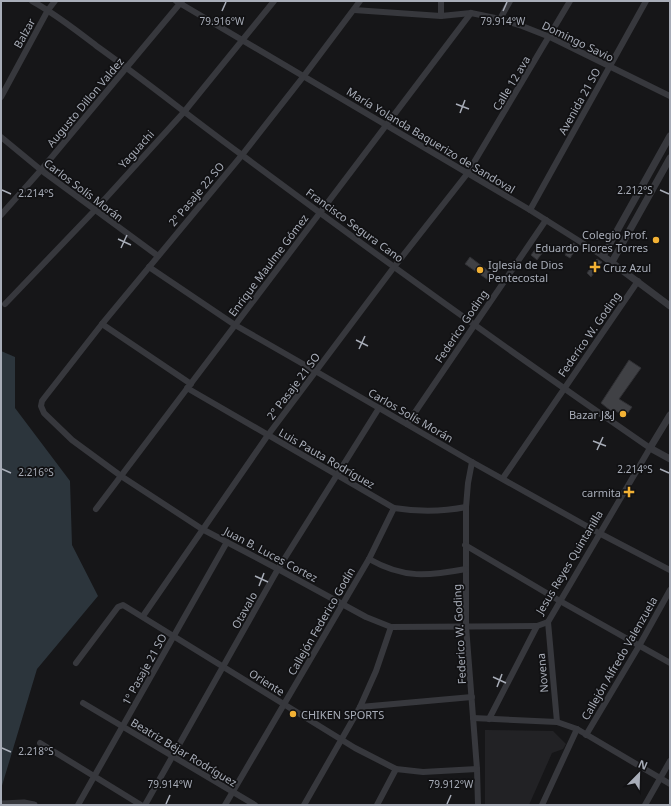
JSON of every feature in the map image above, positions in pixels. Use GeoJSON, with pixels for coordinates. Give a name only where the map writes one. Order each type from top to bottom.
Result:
{"type":"FeatureCollection","features":[{"type":"Feature","properties":{"kind":"street","name":"Francisco Segura Cano"},"geometry":{"type":"LineString","coordinates":[[32,1],[48,10],[127,67],[184,112],[394,267],[563,388],[650,448],[670,459]]}},
{"type":"Feature","properties":{"kind":"street","name":"Balzar"},"geometry":{"type":"LineString","coordinates":[[1,97],[48,10],[55,1]]}},
{"type":"Feature","properties":{"kind":"street","name":"Yaguachi"},"geometry":{"type":"LineString","coordinates":[[5,304],[94,211],[184,112],[274,1]]}},
{"type":"Feature","properties":{"kind":"street","name":"2º Pasaje 22 SO"},"geometry":{"type":"LineString","coordinates":[[45,397],[102,324],[242,155],[360,1]]}},
{"type":"Feature","properties":{"kind":"street"},"geometry":{"type":"LineString","coordinates":[[440,16],[441,1]]}},
{"type":"Feature","properties":{"kind":"street"},"geometry":{"type":"LineString","coordinates":[[500,19],[510,1]]}},
{"type":"Feature","properties":{"kind":"street","name":"Calle 12 ava"},"geometry":{"type":"LineString","coordinates":[[467,174],[550,37],[570,1]]}},
{"type":"Feature","properties":{"kind":"street","name":"Avenida 21 SO"},"geometry":{"type":"LineString","coordinates":[[530,210],[646,1]]}},
{"type":"Feature","properties":{"kind":"street","name":"María Yolanda Baquerizo de Sandoval"},"geometry":{"type":"LineString","coordinates":[[179,2],[303,77],[530,210],[612,262],[669,303]]}},
{"type":"Feature","properties":{"kind":"street","name":"Augusto Dillon Valdez"},"geometry":{"type":"LineString","coordinates":[[1,215],[41,170],[179,2]]}},
{"type":"Feature","properties":{"kind":"street","name":"Domingo Savio"},"geometry":{"type":"LineString","coordinates":[[354,10],[440,16],[471,13],[500,19],[550,37],[670,96]]}},
{"type":"Feature","properties":{"kind":"street","name":"Enrique Maulme Gómez"},"geometry":{"type":"LineString","coordinates":[[96,509],[471,13]]}},
{"type":"Feature","properties":{"kind":"street"},"geometry":{"type":"LineString","coordinates":[[602,256],[670,136]]}},
{"type":"Feature","properties":{"kind":"street","name":"Carlos Solís Morán"},"geometry":{"type":"LineString","coordinates":[[1,137],[94,211],[158,256]]}},
{"type":"Feature","properties":{"kind":"street"},"geometry":{"type":"LineString","coordinates":[[612,262],[670,158]]}},
{"type":"Feature","properties":{"kind":"street","name":"2° Pasaje 21 SO"},"geometry":{"type":"LineString","coordinates":[[143,616],[268,436],[394,267],[467,174]]}},
{"type":"Feature","properties":{"kind":"street","name":"Federico Goding"},"geometry":{"type":"LineString","coordinates":[[407,424],[546,220]]}},
{"type":"Feature","properties":{"kind":"street","name":"Carlos Solís Morán"},"geometry":{"type":"LineString","coordinates":[[149,267],[235,324],[316,372],[472,462],[599,533],[670,570]]}},
{"type":"Feature","properties":{"kind":"street","name":"Federico W. Goding"},"geometry":{"type":"LineString","coordinates":[[503,478],[563,388],[638,281]]}},
{"type":"Feature","properties":{"kind":"street","name":"Luis Pauta Rodríguez"},"geometry":{"type":"LineString","coordinates":[[102,324],[189,386],[268,436],[394,508],[427,512],[446,511],[466,507]]}},
{"type":"Feature","properties":{"kind":"street","name":"Juan B. Luces Cortez"},"geometry":{"type":"LineString","coordinates":[[45,397],[41,406],[44,413],[72,440],[121,476],[202,529],[366,617],[390,627],[537,626]]}},
{"type":"Feature","properties":{"kind":"street","name":"Otavalo"},"geometry":{"type":"LineString","coordinates":[[145,805],[278,569],[379,408]]}},
{"type":"Feature","properties":{"kind":"street","name":"Jesus Reyes Quintanilla"},"geometry":{"type":"LineString","coordinates":[[489,719],[537,626],[548,622],[599,533],[670,415]]}},
{"type":"Feature","properties":{"kind":"street","name":"Federico W. Goding"},"geometry":{"type":"LineString","coordinates":[[472,462],[466,507],[466,626],[477,769],[478,805]]}},
{"type":"Feature","properties":{"kind":"street","name":"Callejón Federico Godín"},"geometry":{"type":"LineString","coordinates":[[225,805],[369,559],[394,508]]}},
{"type":"Feature","properties":{"kind":"street","name":"1º Pasaje 21 SO"},"geometry":{"type":"LineString","coordinates":[[78,805],[227,542]]}},
{"type":"Feature","properties":{"kind":"street"},"geometry":{"type":"LineString","coordinates":[[466,545],[560,601],[670,663]]}},
{"type":"Feature","properties":{"kind":"street"},"geometry":{"type":"LineString","coordinates":[[369,559],[382,566],[417,575],[466,569]]}},
{"type":"Feature","properties":{"kind":"street","name":"Callejón Alfredo Valenzuela"},"geometry":{"type":"LineString","coordinates":[[586,735],[639,646],[670,590]]}},
{"type":"Feature","properties":{"kind":"street","name":"Oriente"},"geometry":{"type":"LineString","coordinates":[[76,663],[118,607],[123,605],[341,740],[396,769],[423,772],[477,769]]}},
{"type":"Feature","properties":{"kind":"street","name":"Novena"},"geometry":{"type":"LineString","coordinates":[[548,622],[557,722]]}},
{"type":"Feature","properties":{"kind":"street"},"geometry":{"type":"LineString","coordinates":[[304,805],[360,707],[376,671],[390,627]]}},
{"type":"Feature","properties":{"kind":"street"},"geometry":{"type":"LineString","coordinates":[[360,707],[472,697]]}},
{"type":"Feature","properties":{"kind":"street","name":"Beatriz Béjar Rodríguez"},"geometry":{"type":"LineString","coordinates":[[83,703],[255,805]]}},
{"type":"Feature","properties":{"kind":"street"},"geometry":{"type":"LineString","coordinates":[[473,718],[557,722],[577,729],[670,784]]}},
{"type":"Feature","properties":{"kind":"street","name":"Callejón Alfredo Valenzuela"},"geometry":{"type":"LineString","coordinates":[[542,805],[577,729]]}},
{"type":"Feature","properties":{"kind":"street"},"geometry":{"type":"LineString","coordinates":[[40,743],[141,805]]}},
{"type":"Feature","properties":{"kind":"street"},"geometry":{"type":"LineString","coordinates":[[645,805],[670,761]]}},
{"type":"Feature","properties":{"kind":"street"},"geometry":{"type":"LineString","coordinates":[[377,805],[396,769]]}},
{"type":"Feature","properties":{"kind":"street"},"geometry":{"type":"LineString","coordinates":[[1,804],[34,805]]}},
{"type":"Feature","properties":{"kind":"shaded area"},"geometry":{"type":"Polygon","coordinates":[[[1,351],[15,357],[15,408],[70,481],[72,545],[98,596],[37,669],[1,789],[1,351]]]}},
{"type":"Feature","properties":{"kind":"shaded area"},"geometry":{"type":"Polygon","coordinates":[[[485,730],[553,731],[566,744],[563,749],[552,753],[529,805],[485,805],[485,730]]]}},
{"type":"Feature","properties":{"kind":"building"},"geometry":{"type":"Polygon","coordinates":[[[573,243],[578,246],[570,258],[565,255],[573,243]]]}},
{"type":"Feature","properties":{"kind":"building"},"geometry":{"type":"Polygon","coordinates":[[[537,247],[543,252],[537,260],[531,255],[537,247]]]}},
{"type":"Feature","properties":{"kind":"building","name":"Iglesia de Dios Pentecostal"},"geometry":{"type":"Polygon","coordinates":[[[470,257],[495,276],[491,282],[465,264],[470,257]]]}},
{"type":"Feature","properties":{"kind":"building"},"geometry":{"type":"Polygon","coordinates":[[[597,259],[602,262],[591,277],[587,273],[597,259]]]}},
{"type":"Feature","properties":{"kind":"building"},"geometry":{"type":"Polygon","coordinates":[[[629,360],[641,368],[619,399],[632,407],[625,417],[613,409],[611,411],[601,403],[629,360]]]}},
{"type":"Feature","properties":{"kind":"place","name":"Colegio Prof. Eduardo Flores Torres"},"geometry":{"type":"Point","coordinates":[656,240]}},
{"type":"Feature","properties":{"kind":"place","name":"Cruz Azul"},"geometry":{"type":"Point","coordinates":[595,267]}},
{"type":"Feature","properties":{"kind":"place","name":"Iglesia de Dios Pentecostal"},"geometry":{"type":"Point","coordinates":[480,270]}},
{"type":"Feature","properties":{"kind":"place","name":"Bazar J&J"},"geometry":{"type":"Point","coordinates":[623,414]}},
{"type":"Feature","properties":{"kind":"place","name":"carmita"},"geometry":{"type":"Point","coordinates":[629,492]}},
{"type":"Feature","properties":{"kind":"place","name":"CHIKEN SPORTS"},"geometry":{"type":"Point","coordinates":[293,714]}}]}
